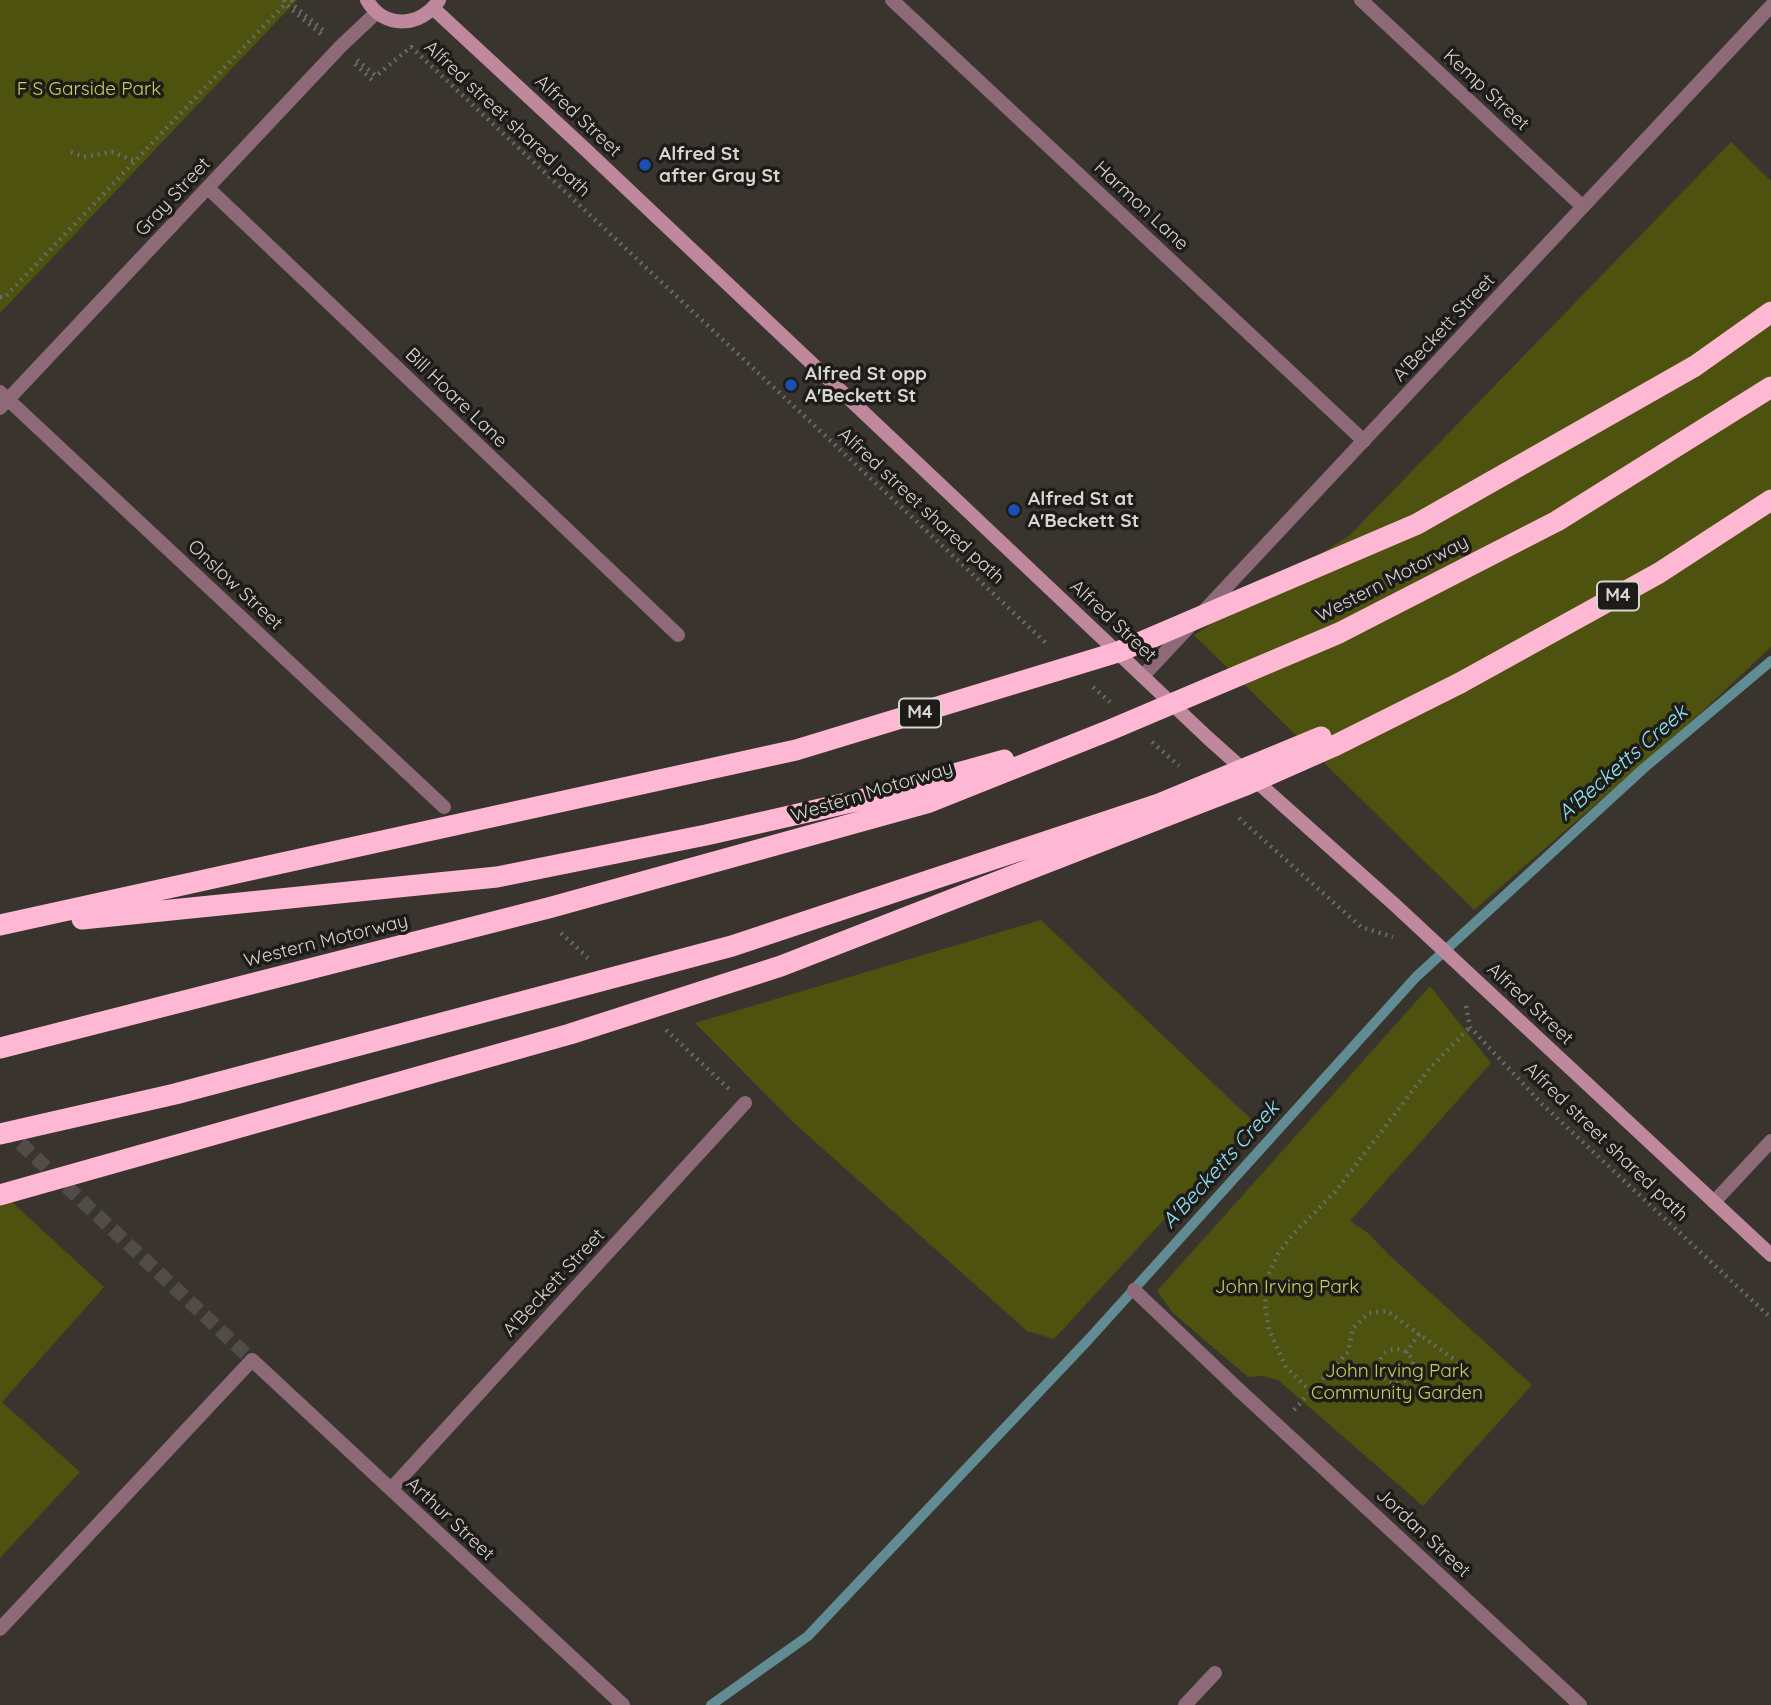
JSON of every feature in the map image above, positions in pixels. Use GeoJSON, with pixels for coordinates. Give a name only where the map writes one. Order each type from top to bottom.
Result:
{"type":"FeatureCollection","features":[{"type":"Feature","properties":{"kind":"highway","name":"Western Motorway"},"geometry":{"type":"LineString","coordinates":[[0,926],[796,750],[1118,652],[1417,524],[1695,366],[1771,312]]}},
{"type":"Feature","properties":{"kind":"highway","name":"Western Motorway"},"geometry":{"type":"LineString","coordinates":[[0,1048],[552,907],[927,803],[1110,730],[1339,633],[1557,521],[1771,387]]}},
{"type":"Feature","properties":{"kind":"highway","name":"M4"},"geometry":{"type":"LineString","coordinates":[[0,1134],[175,1094],[732,946],[1159,804],[1275,755],[1460,683],[1659,573],[1771,500]]}},
{"type":"Feature","properties":{"kind":"highway"},"geometry":{"type":"LineString","coordinates":[[0,1195],[570,1034],[781,966],[1246,785],[1332,747],[1460,683]]}},
{"type":"Feature","properties":{"kind":"highway"},"geometry":{"type":"LineString","coordinates":[[0,926],[497,877],[706,835],[860,800],[1110,730]]}},
{"type":"Feature","properties":{"kind":"street"},"geometry":{"type":"LineString","coordinates":[[367,0],[376,13],[399,22],[424,17],[437,4]]}},
{"type":"Feature","properties":{"kind":"street","name":"Harmon Lane"},"geometry":{"type":"LineString","coordinates":[[892,0],[1364,441]]}},
{"type":"Feature","properties":{"kind":"street","name":"Kemp Street"},"geometry":{"type":"LineString","coordinates":[[1361,0],[1583,207]]}},
{"type":"Feature","properties":{"kind":"street","name":"Alfred Street"},"geometry":{"type":"LineString","coordinates":[[437,4],[606,168],[1208,738],[1395,905],[1771,1255]]}},
{"type":"Feature","properties":{"kind":"street","name":"A'Beckett Street"},"geometry":{"type":"LineString","coordinates":[[1143,676],[1771,6]]}},
{"type":"Feature","properties":{"kind":"street","name":"Gray Street"},"geometry":{"type":"LineString","coordinates":[[3,400],[341,46],[376,13]]}},
{"type":"Feature","properties":{"kind":"street","name":"Bill Hoare Lane"},"geometry":{"type":"LineString","coordinates":[[208,188],[678,635]]}},
{"type":"Feature","properties":{"kind":"street","name":"Onslow Street"},"geometry":{"type":"LineString","coordinates":[[3,400],[444,807]]}},
{"type":"Feature","properties":{"kind":"street","name":"A'Beckett Street"},"geometry":{"type":"LineString","coordinates":[[391,1489],[745,1103]]}},
{"type":"Feature","properties":{"kind":"street"},"geometry":{"type":"LineString","coordinates":[[1714,1202],[1771,1141]]}},
{"type":"Feature","properties":{"kind":"street","name":"Jordan Street"},"geometry":{"type":"LineString","coordinates":[[1134,1290],[1580,1705]]}},
{"type":"Feature","properties":{"kind":"street","name":"Arthur Street"},"geometry":{"type":"LineString","coordinates":[[0,1629],[252,1360],[618,1701]]}},
{"type":"Feature","properties":{"kind":"street"},"geometry":{"type":"LineString","coordinates":[[1185,1705],[1215,1673]]}},
{"type":"Feature","properties":{"kind":"path"},"geometry":{"type":"LineString","coordinates":[[0,297],[5,297],[285,4],[284,0]]}},
{"type":"Feature","properties":{"kind":"path"},"geometry":{"type":"LineString","coordinates":[[292,0],[293,5],[341,46]]}},
{"type":"Feature","properties":{"kind":"path","name":"Alfred street shared path"},"geometry":{"type":"LineString","coordinates":[[341,46],[376,76],[411,47],[1056,652]]}},
{"type":"Feature","properties":{"kind":"path"},"geometry":{"type":"LineString","coordinates":[[71,152],[83,157],[112,152],[135,161]]}},
{"type":"Feature","properties":{"kind":"path"},"geometry":{"type":"LineString","coordinates":[[1086,680],[1117,709]]}},
{"type":"Feature","properties":{"kind":"path"},"geometry":{"type":"LineString","coordinates":[[1147,737],[1188,774]]}},
{"type":"Feature","properties":{"kind":"path"},"geometry":{"type":"LineString","coordinates":[[1238,818],[1361,927],[1401,939]]}},
{"type":"Feature","properties":{"kind":"path"},"geometry":{"type":"LineString","coordinates":[[1311,1392],[1286,1367],[1269,1330],[1265,1305],[1267,1278],[1278,1254],[1294,1233],[1335,1192],[1430,1068],[1470,1027],[1464,997]]}},
{"type":"Feature","properties":{"kind":"path","name":"Alfred street shared path"},"geometry":{"type":"LineString","coordinates":[[1470,1027],[1542,1104],[1771,1318]]}},
{"type":"Feature","properties":{"kind":"path"},"geometry":{"type":"LineString","coordinates":[[1279,1426],[1348,1352],[1353,1328],[1369,1313],[1387,1311],[1466,1368]]}},
{"type":"Feature","properties":{"kind":"path"},"geometry":{"type":"LineString","coordinates":[[1406,1353],[1419,1334]]}},
{"type":"Feature","properties":{"kind":"path"},"geometry":{"type":"LineString","coordinates":[[1396,1349],[1406,1353],[1412,1362],[1409,1378],[1394,1384],[1384,1379],[1380,1374],[1379,1363],[1385,1353],[1396,1349]]}},
{"type":"Feature","properties":{"kind":"green space","name":"F S Garside Park"},"geometry":{"type":"Polygon","coordinates":[[[0,0],[297,0],[0,313],[0,0]]]}},
{"type":"Feature","properties":{"kind":"green space"},"geometry":{"type":"Polygon","coordinates":[[[1731,142],[1771,181],[1771,647],[1696,717],[1474,910],[1194,635],[1350,535],[1731,142]]]}},
{"type":"Feature","properties":{"kind":"green space"},"geometry":{"type":"Polygon","coordinates":[[[1041,920],[1254,1122],[1054,1339],[1027,1331],[793,1122],[695,1023],[1041,920]]]}},
{"type":"Feature","properties":{"kind":"green space","name":"John Irving Park"},"geometry":{"type":"Polygon","coordinates":[[[1430,986],[1491,1063],[1350,1221],[1368,1233],[1532,1385],[1423,1506],[1278,1380],[1263,1376],[1248,1377],[1173,1313],[1157,1291],[1430,986]]]}},
{"type":"Feature","properties":{"kind":"green space"},"geometry":{"type":"Polygon","coordinates":[[[0,1191],[104,1287],[2,1402],[80,1472],[0,1558],[0,1191]]]}},
{"type":"Feature","properties":{"kind":"waterway","name":"A'Becketts Creek"},"geometry":{"type":"LineString","coordinates":[[711,1705],[808,1636],[1089,1339],[1416,977],[1644,768],[1771,661]]}},
{"type":"Feature","properties":{"kind":"tunnel"},"geometry":{"type":"LineString","coordinates":[[5,1129],[252,1360]]}},
{"type":"Feature","properties":{"kind":"place","name":"Alfred St after Gray St"},"geometry":{"type":"Point","coordinates":[645,165]}},
{"type":"Feature","properties":{"kind":"place","name":"Alfred St opp A'Beckett St"},"geometry":{"type":"Point","coordinates":[791,385]}},
{"type":"Feature","properties":{"kind":"place","name":"Alfred St at A'Beckett St"},"geometry":{"type":"Point","coordinates":[1014,510]}},
{"type":"Feature","properties":{"kind":"park label","name":"John Irving Park Community Garden"},"geometry":{"type":"Point","coordinates":[1397,1382]}}]}
